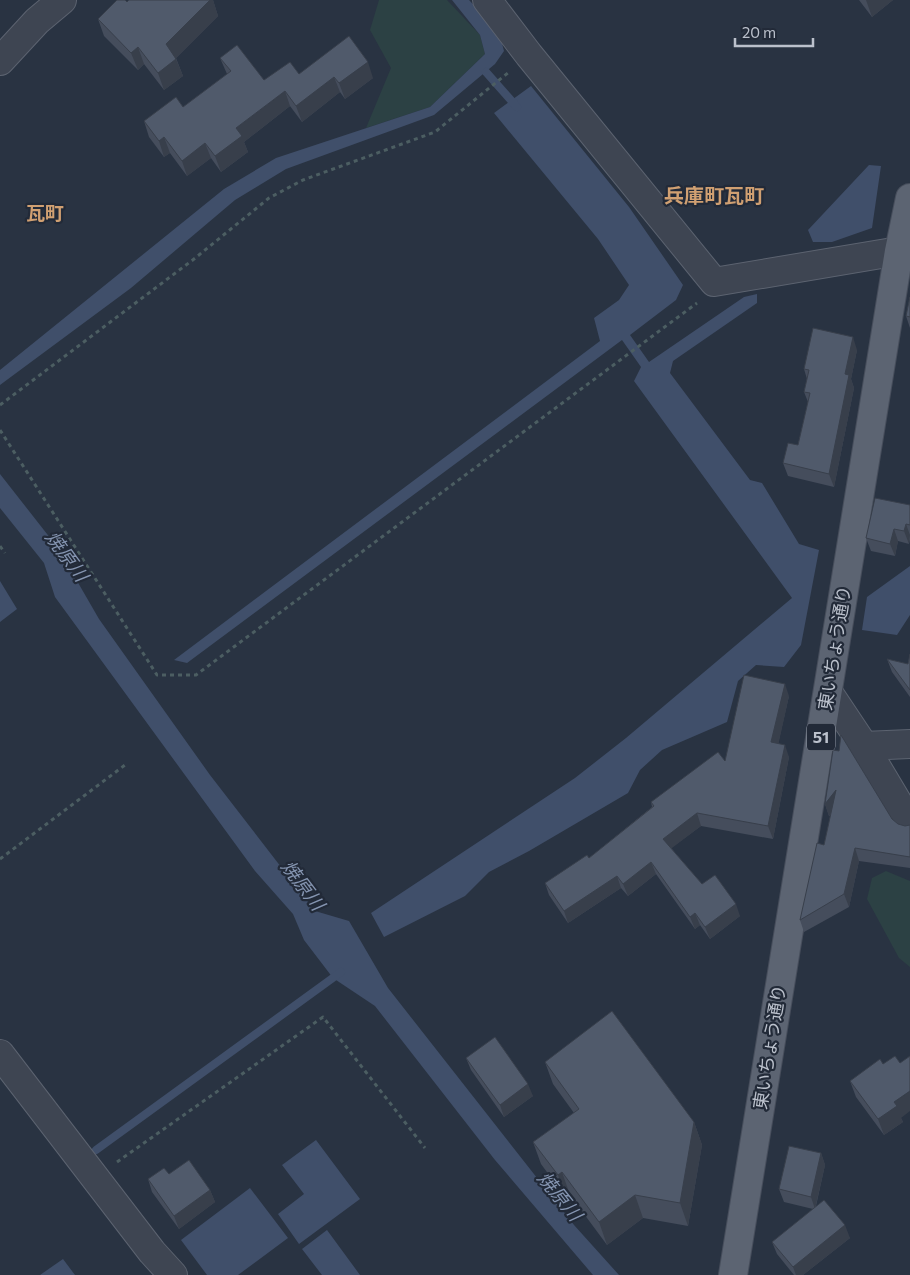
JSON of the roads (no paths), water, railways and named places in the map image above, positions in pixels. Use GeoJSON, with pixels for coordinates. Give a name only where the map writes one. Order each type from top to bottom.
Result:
{"type":"FeatureCollection","features":[{"type":"Feature","properties":{"kind":"main road","name":"東いちょう通り"},"geometry":{"type":"LineString","coordinates":[[733,1275],[899,251],[910,198]]}},
{"type":"Feature","properties":{"kind":"street"},"geometry":{"type":"LineString","coordinates":[[0,60],[37,21],[62,0]]}},
{"type":"Feature","properties":{"kind":"street"},"geometry":{"type":"LineString","coordinates":[[487,0],[529,55],[714,282],[899,251]]}},
{"type":"Feature","properties":{"kind":"street"},"geometry":{"type":"LineString","coordinates":[[828,692],[864,746],[910,823]]}},
{"type":"Feature","properties":{"kind":"street"},"geometry":{"type":"LineString","coordinates":[[864,746],[910,744]]}},
{"type":"Feature","properties":{"kind":"street"},"geometry":{"type":"LineString","coordinates":[[0,1054],[96,1176],[152,1252],[173,1275]]}},
{"type":"Feature","properties":{"kind":"water"},"geometry":{"type":"Polygon","coordinates":[[[452,0],[469,0],[499,32],[504,51],[495,64],[434,115],[286,169],[235,200],[131,288],[0,385],[0,370],[224,189],[276,158],[430,107],[485,54],[480,35],[452,0]]]}},
{"type":"Feature","properties":{"kind":"water"},"geometry":{"type":"Polygon","coordinates":[[[531,86],[629,207],[683,285],[676,300],[630,335],[649,362],[744,297],[757,294],[757,303],[673,361],[670,373],[750,480],[762,483],[799,544],[819,550],[801,645],[784,667],[756,665],[738,681],[727,722],[662,750],[640,770],[628,793],[529,851],[489,872],[465,896],[384,937],[371,913],[575,778],[626,738],[792,598],[634,381],[641,367],[622,340],[187,663],[174,660],[600,341],[594,318],[619,300],[629,285],[598,239],[494,113],[531,86]]]}},
{"type":"Feature","properties":{"kind":"water"},"geometry":{"type":"Polygon","coordinates":[[[869,165],[881,166],[872,228],[832,242],[813,242],[808,230],[869,165]]]}},
{"type":"Feature","properties":{"kind":"water"},"geometry":{"type":"Polygon","coordinates":[[[0,474],[58,548],[99,619],[210,775],[315,911],[349,921],[388,988],[574,1225],[619,1275],[593,1275],[495,1160],[375,1006],[333,978],[304,940],[293,914],[255,871],[55,597],[44,563],[0,508],[0,474]]]}},
{"type":"Feature","properties":{"kind":"water"},"geometry":{"type":"Polygon","coordinates":[[[910,566],[910,615],[897,635],[862,630],[867,597],[910,566]]]}},
{"type":"Feature","properties":{"kind":"water"},"geometry":{"type":"Polygon","coordinates":[[[0,581],[17,609],[0,622],[0,581]]]}},
{"type":"Feature","properties":{"kind":"water"},"geometry":{"type":"Polygon","coordinates":[[[316,1140],[360,1199],[299,1244],[278,1214],[304,1194],[282,1165],[316,1140]]]}},
{"type":"Feature","properties":{"kind":"water"},"geometry":{"type":"Polygon","coordinates":[[[250,1188],[288,1238],[238,1275],[207,1275],[181,1240],[250,1188]]]}},
{"type":"Feature","properties":{"kind":"water"},"geometry":{"type":"Polygon","coordinates":[[[327,1230],[360,1275],[322,1275],[302,1249],[327,1230]]]}},
{"type":"Feature","properties":{"kind":"water"},"geometry":{"type":"Polygon","coordinates":[[[63,1259],[75,1275],[40,1275],[63,1259]]]}},
{"type":"Feature","properties":{"kind":"waterway"},"geometry":{"type":"LineString","coordinates":[[486,72],[517,107]]}},
{"type":"Feature","properties":{"kind":"waterway"},"geometry":{"type":"LineString","coordinates":[[96,1150],[341,972]]}},
{"type":"Feature","properties":{"kind":"district","name":"兵庫町瓦町"},"geometry":{"type":"Point","coordinates":[714,196]}},
{"type":"Feature","properties":{"kind":"district","name":"瓦町"},"geometry":{"type":"Point","coordinates":[45,213]}},
{"type":"Feature","properties":{"kind":"water label","name":"焼原川"},"geometry":{"type":"Point","coordinates":[67,556]}},
{"type":"Feature","properties":{"kind":"water label","name":"焼原川"},"geometry":{"type":"Point","coordinates":[303,885]}},
{"type":"Feature","properties":{"kind":"water label","name":"焼原川"},"geometry":{"type":"Point","coordinates":[560,1196]}}]}
